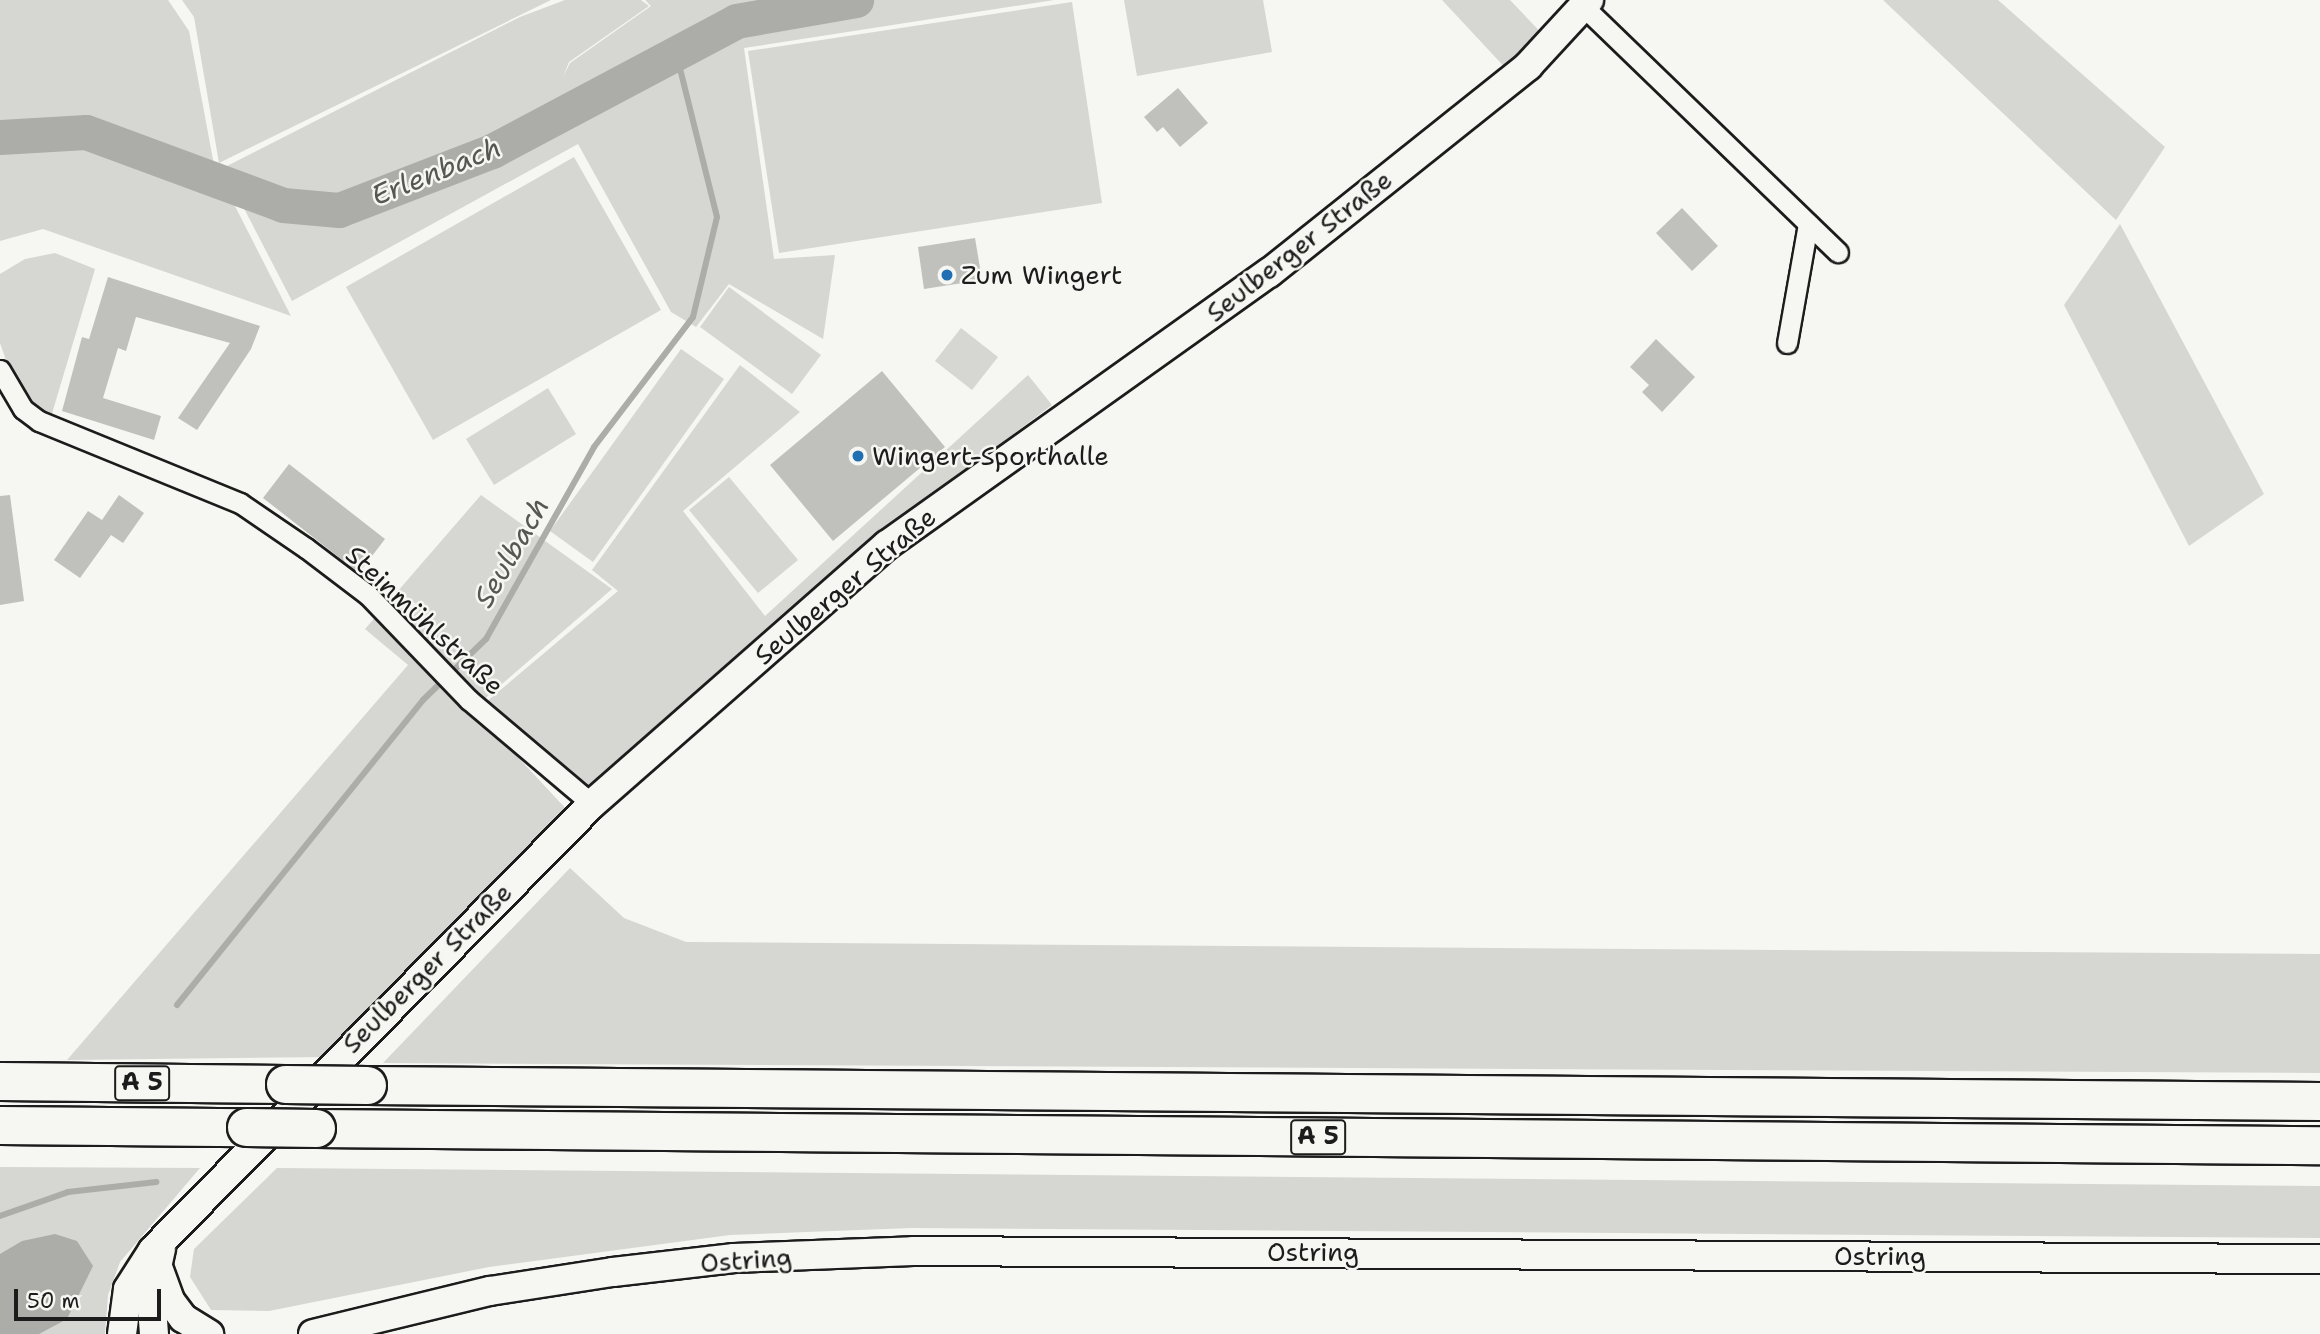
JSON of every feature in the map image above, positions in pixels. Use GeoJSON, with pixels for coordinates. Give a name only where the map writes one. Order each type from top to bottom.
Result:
{"type":"FeatureCollection","features":[{"type":"Feature","properties":{"kind":"highway","name":"A 5"},"geometry":{"type":"LineString","coordinates":[[0,1082],[2320,1101]]}},
{"type":"Feature","properties":{"kind":"highway","name":"A 5"},"geometry":{"type":"LineString","coordinates":[[0,1125],[2320,1145]]}},
{"type":"Feature","properties":{"kind":"street","name":"Seulberger Straße"},"geometry":{"type":"LineString","coordinates":[[121,1334],[128,1289],[140,1266],[162,1248],[592,804],[887,545],[1269,273],[1528,66],[1587,3],[1838,252]]}},
{"type":"Feature","properties":{"kind":"street"},"geometry":{"type":"LineString","coordinates":[[1787,343],[1808,225]]}},
{"type":"Feature","properties":{"kind":"street","name":"Steinmühlstraße"},"geometry":{"type":"LineString","coordinates":[[0,370],[23,409],[39,421],[231,499],[274,524],[368,595],[462,692],[592,804]]}},
{"type":"Feature","properties":{"kind":"street"},"geometry":{"type":"LineString","coordinates":[[154,1334],[151,1294],[162,1248]]}},
{"type":"Feature","properties":{"kind":"street"},"geometry":{"type":"LineString","coordinates":[[162,1248],[171,1302],[183,1318],[209,1334]]}},
{"type":"Feature","properties":{"kind":"street","name":"Ostring"},"geometry":{"type":"LineString","coordinates":[[313,1334],[490,1291],[613,1272],[734,1258],[913,1251],[2320,1259]]}},
{"type":"Feature","properties":{"kind":"shaded area"},"geometry":{"type":"Polygon","coordinates":[[[0,0],[168,0],[189,31],[214,165],[291,316],[43,229],[0,241],[0,0]]]}},
{"type":"Feature","properties":{"kind":"shaded area"},"geometry":{"type":"Polygon","coordinates":[[[182,0],[551,0],[219,163],[194,17],[182,0]]]}},
{"type":"Feature","properties":{"kind":"shaded area"},"geometry":{"type":"Polygon","coordinates":[[[565,0],[641,0],[649,6],[569,62],[563,77],[570,63],[651,6],[645,0],[1054,0],[744,48],[774,259],[835,255],[823,339],[729,284],[696,327],[671,312],[578,144],[292,301],[223,168],[520,17],[565,0]]]}},
{"type":"Feature","properties":{"kind":"shaded area"},"geometry":{"type":"Polygon","coordinates":[[[1124,0],[1263,0],[1272,52],[1137,76],[1124,0]]]}},
{"type":"Feature","properties":{"kind":"shaded area"},"geometry":{"type":"Polygon","coordinates":[[[1442,0],[1510,0],[1548,40],[1511,74],[1442,0]]]}},
{"type":"Feature","properties":{"kind":"shaded area"},"geometry":{"type":"Polygon","coordinates":[[[1883,0],[1998,0],[2165,147],[2116,220],[1883,0]]]}},
{"type":"Feature","properties":{"kind":"shaded area"},"geometry":{"type":"Polygon","coordinates":[[[1072,2],[1102,203],[779,253],[748,51],[1072,2]]]}},
{"type":"Feature","properties":{"kind":"shaded area"},"geometry":{"type":"Polygon","coordinates":[[[574,157],[661,310],[433,440],[346,287],[574,157]]]}},
{"type":"Feature","properties":{"kind":"shaded area"},"geometry":{"type":"Polygon","coordinates":[[[2120,224],[2264,494],[2189,546],[2064,305],[2120,224]]]}},
{"type":"Feature","properties":{"kind":"shaded area"},"geometry":{"type":"Polygon","coordinates":[[[55,253],[95,269],[51,417],[32,411],[15,386],[0,343],[0,274],[25,259],[55,253]]]}},
{"type":"Feature","properties":{"kind":"shaded area"},"geometry":{"type":"Polygon","coordinates":[[[729,287],[821,355],[792,394],[700,327],[729,287]]]}},
{"type":"Feature","properties":{"kind":"shaded area"},"geometry":{"type":"Polygon","coordinates":[[[961,328],[998,357],[972,390],[935,361],[961,328]]]}},
{"type":"Feature","properties":{"kind":"shaded area"},"geometry":{"type":"Polygon","coordinates":[[[681,349],[724,379],[593,562],[550,531],[681,349]]]}},
{"type":"Feature","properties":{"kind":"shaded area"},"geometry":{"type":"Polygon","coordinates":[[[740,365],[800,412],[683,511],[765,616],[1028,375],[1052,405],[876,537],[587,794],[479,708],[618,591],[592,570],[740,365]]]}},
{"type":"Feature","properties":{"kind":"shaded area"},"geometry":{"type":"Polygon","coordinates":[[[548,388],[576,434],[494,485],[466,439],[548,388]]]}},
{"type":"Feature","properties":{"kind":"shaded area"},"geometry":{"type":"Polygon","coordinates":[[[729,477],[798,560],[758,593],[689,510],[729,477]]]}},
{"type":"Feature","properties":{"kind":"shaded area"},"geometry":{"type":"Polygon","coordinates":[[[481,495],[612,589],[473,709],[568,811],[330,1057],[67,1060],[408,665],[365,629],[481,495]]]}},
{"type":"Feature","properties":{"kind":"shaded area"},"geometry":{"type":"Polygon","coordinates":[[[570,868],[624,918],[686,942],[2320,954],[2320,1073],[383,1063],[570,868]]]}},
{"type":"Feature","properties":{"kind":"shaded area"},"geometry":{"type":"Polygon","coordinates":[[[0,1167],[200,1168],[120,1262],[108,1295],[105,1334],[0,1334],[0,1167]]]}},
{"type":"Feature","properties":{"kind":"shaded area"},"geometry":{"type":"Polygon","coordinates":[[[277,1168],[2320,1186],[2320,1238],[911,1228],[730,1235],[489,1267],[269,1311],[211,1310],[190,1277],[194,1249],[277,1168]]]}},
{"type":"Feature","properties":{"kind":"shaded area"},"geometry":{"type":"Polygon","coordinates":[[[55,1234],[77,1241],[93,1266],[67,1319],[39,1334],[0,1334],[0,1254],[22,1241],[55,1234]]]}},
{"type":"Feature","properties":{"kind":"building"},"geometry":{"type":"Polygon","coordinates":[[[1178,88],[1208,123],[1180,147],[1163,127],[1157,132],[1144,117],[1178,88]]]}},
{"type":"Feature","properties":{"kind":"building"},"geometry":{"type":"Polygon","coordinates":[[[1682,208],[1718,246],[1692,271],[1656,233],[1682,208]]]}},
{"type":"Feature","properties":{"kind":"building"},"geometry":{"type":"Polygon","coordinates":[[[975,238],[982,280],[924,289],[918,247],[975,238]]]}},
{"type":"Feature","properties":{"kind":"building"},"geometry":{"type":"Polygon","coordinates":[[[108,277],[260,326],[251,349],[197,430],[178,418],[230,343],[136,317],[126,351],[118,348],[103,398],[161,416],[154,440],[62,411],[82,337],[89,339],[108,277]]]}},
{"type":"Feature","properties":{"kind":"building"},"geometry":{"type":"Polygon","coordinates":[[[1656,339],[1695,377],[1662,412],[1642,392],[1649,385],[1630,367],[1656,339]]]}},
{"type":"Feature","properties":{"kind":"building","name":"Wingert-Sporthalle"},"geometry":{"type":"Polygon","coordinates":[[[882,371],[945,447],[833,541],[770,465],[882,371]]]}},
{"type":"Feature","properties":{"kind":"building"},"geometry":{"type":"Polygon","coordinates":[[[289,464],[385,539],[359,573],[263,498],[289,464]]]}},
{"type":"Feature","properties":{"kind":"building"},"geometry":{"type":"Polygon","coordinates":[[[10,495],[24,601],[0,605],[0,496],[10,495]]]}},
{"type":"Feature","properties":{"kind":"building"},"geometry":{"type":"Polygon","coordinates":[[[119,495],[144,513],[123,543],[111,535],[80,578],[54,560],[88,511],[102,520],[119,495]]]}},
{"type":"Feature","properties":{"kind":"waterway","name":"Erlenbach"},"geometry":{"type":"LineString","coordinates":[[0,137],[86,132],[283,205],[339,210],[492,151],[736,21],[856,0]]}},
{"type":"Feature","properties":{"kind":"waterway","name":"Seulbach"},"geometry":{"type":"LineString","coordinates":[[177,1005],[423,700],[486,639],[594,447],[693,317],[717,217],[676,53]]}},
{"type":"Feature","properties":{"kind":"waterway","name":"Seulbach"},"geometry":{"type":"LineString","coordinates":[[0,1216],[68,1192],[156,1182]]}},
{"type":"Feature","properties":{"kind":"place","name":"Zum Wingert"},"geometry":{"type":"Point","coordinates":[947,275]}},
{"type":"Feature","properties":{"kind":"place","name":"Wingert-Sporthalle"},"geometry":{"type":"Point","coordinates":[858,456]}}]}
